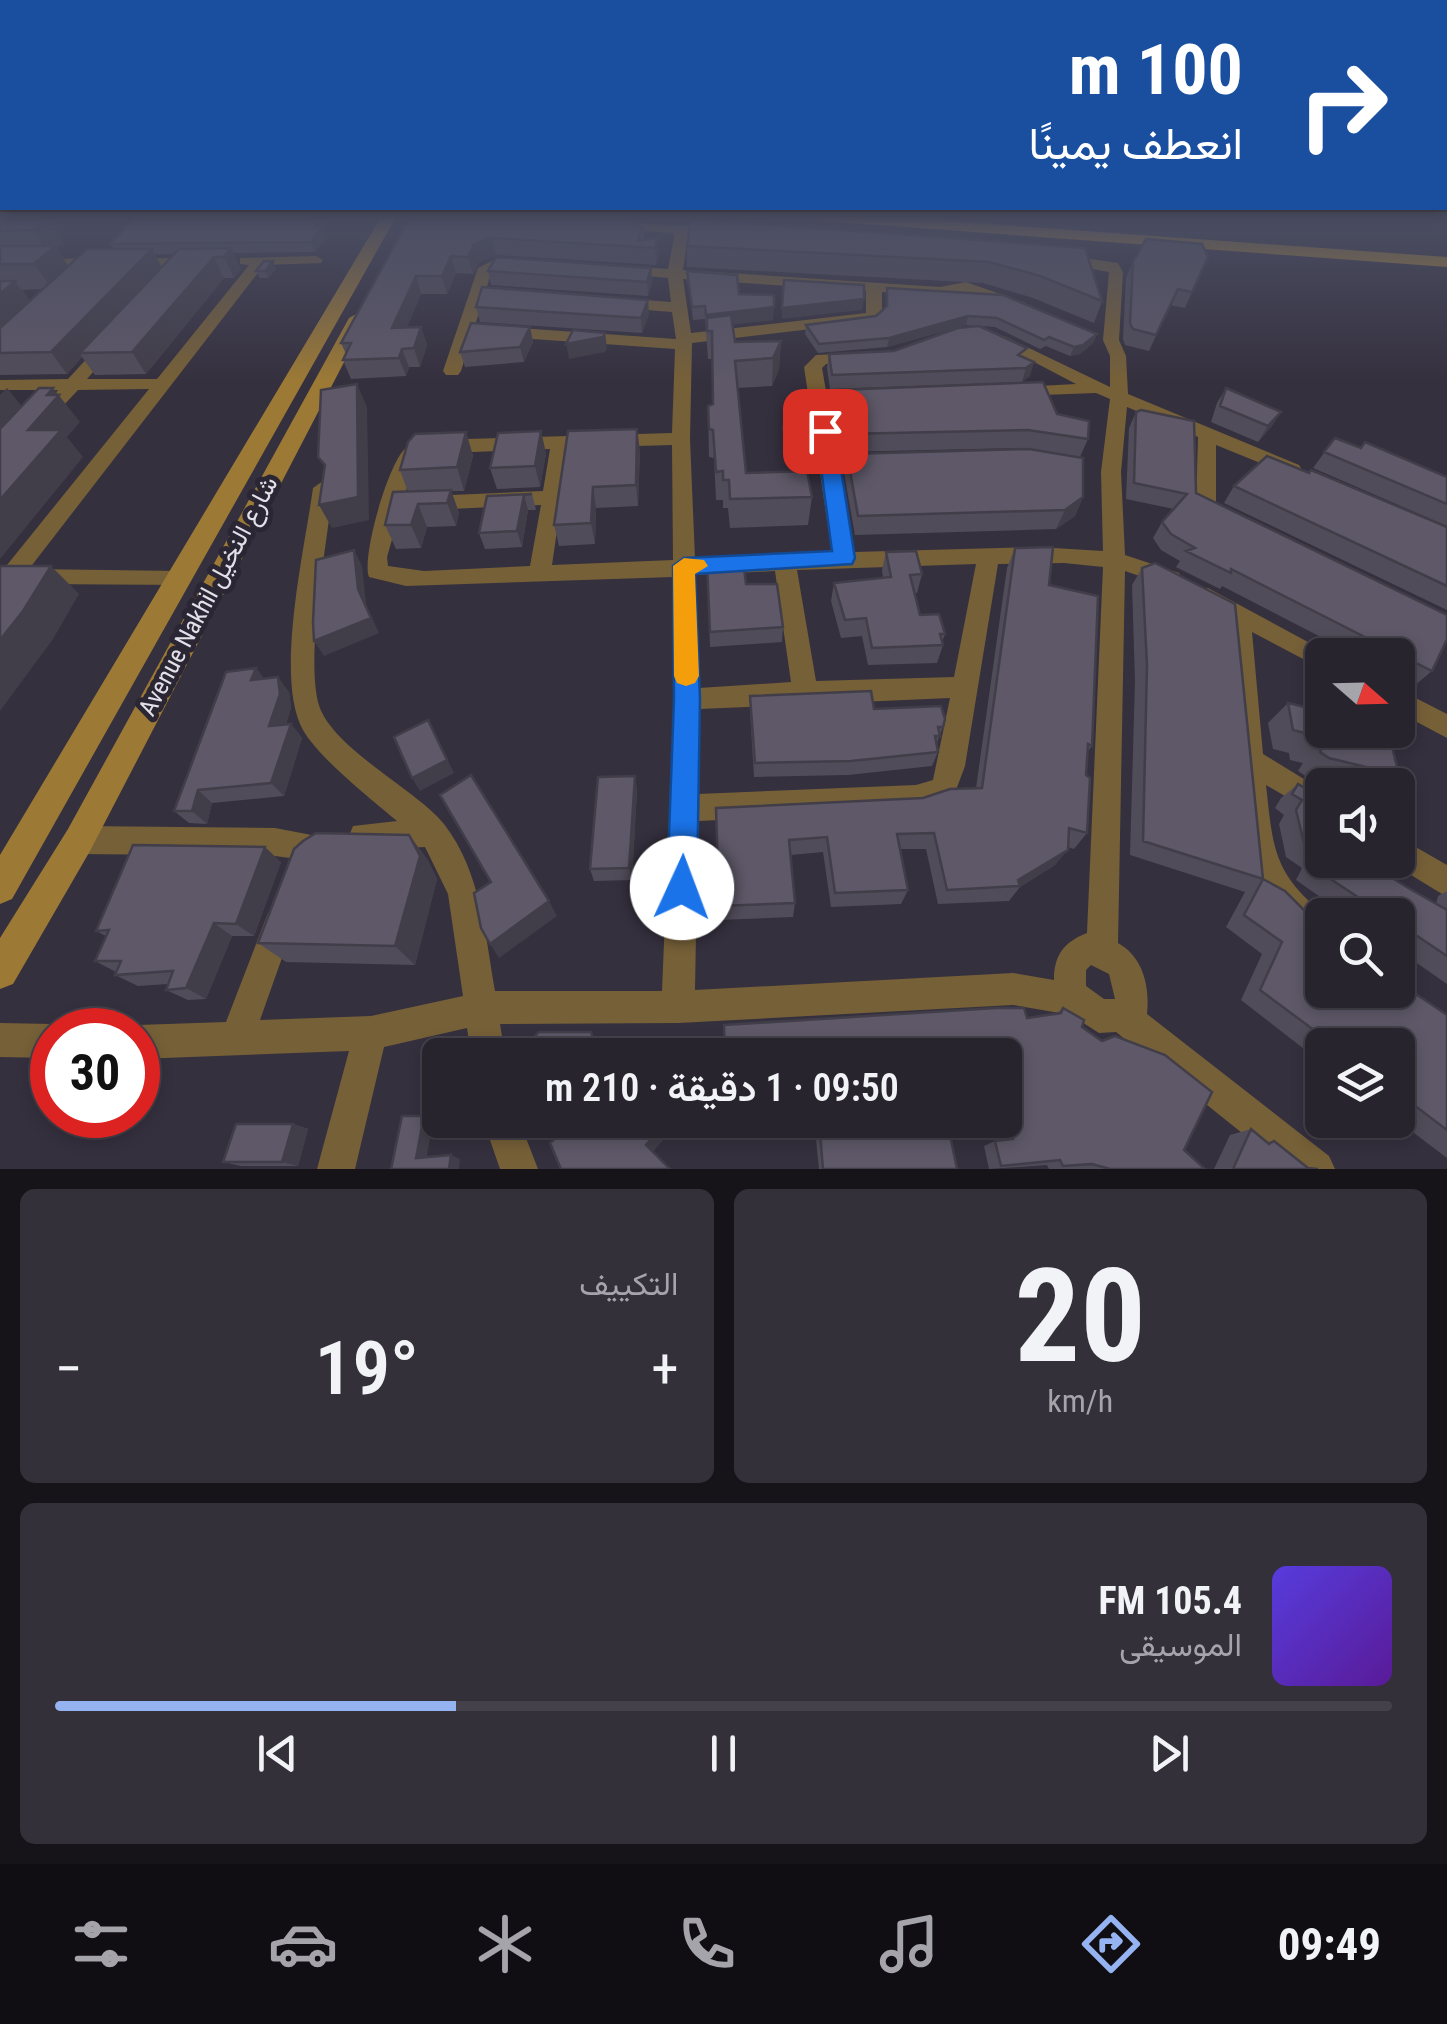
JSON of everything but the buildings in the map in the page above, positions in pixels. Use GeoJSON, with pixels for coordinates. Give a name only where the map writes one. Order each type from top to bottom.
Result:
{"type":"FeatureCollection","features":[{"type":"Feature","properties":{"kind":"street"},"geometry":{"type":"LineString","coordinates":[[70,286],[85,272]]}},
{"type":"Feature","properties":{"kind":"street"},"geometry":{"type":"LineString","coordinates":[[170,276],[174,272]]}},
{"type":"Feature","properties":{"kind":"street"},"geometry":{"type":"LineString","coordinates":[[5,576],[252,272]]}},
{"type":"Feature","properties":{"kind":"street","name":"Avenue Nakhil شارع النخيل"},"geometry":{"type":"LineString","coordinates":[[3,877],[362,272]]}},
{"type":"Feature","properties":{"kind":"street","name":"Avenue Nakhil شارع النخيل"},"geometry":{"type":"LineString","coordinates":[[0,971],[79,840],[367,272]]}},
{"type":"Feature","properties":{"kind":"street"},"geometry":{"type":"LineString","coordinates":[[452,370],[485,272]]}},
{"type":"Feature","properties":{"kind":"street"},"geometry":{"type":"LineString","coordinates":[[646,272],[940,292],[966,287],[1032,308]]}},
{"type":"Feature","properties":{"kind":"street"},"geometry":{"type":"LineString","coordinates":[[1102,951],[1114,558],[1100,469],[1109,392],[1118,356],[1103,337],[1116,272]]}},
{"type":"Feature","properties":{"kind":"street"},"geometry":{"type":"LineString","coordinates":[[674,273],[684,342],[681,439],[687,699],[678,1006]]}},
{"type":"Feature","properties":{"kind":"street"},"geometry":{"type":"LineString","coordinates":[[594,301],[604,320],[684,342],[866,319],[874,315],[874,287]]}},
{"type":"Feature","properties":{"kind":"street"},"geometry":{"type":"LineString","coordinates":[[478,292],[498,294]]}},
{"type":"Feature","properties":{"kind":"street"},"geometry":{"type":"LineString","coordinates":[[467,329],[604,320],[682,308]]}},
{"type":"Feature","properties":{"kind":"street"},"geometry":{"type":"LineString","coordinates":[[977,331],[1310,478]]}},
{"type":"Feature","properties":{"kind":"street"},"geometry":{"type":"LineString","coordinates":[[36,424],[120,333]]}},
{"type":"Feature","properties":{"kind":"street"},"geometry":{"type":"LineString","coordinates":[[844,558],[839,462],[828,398],[813,367],[818,361],[876,358]]}},
{"type":"Feature","properties":{"kind":"street"},"geometry":{"type":"LineString","coordinates":[[0,385],[163,384]]}},
{"type":"Feature","properties":{"kind":"street"},"geometry":{"type":"LineString","coordinates":[[1002,392],[1109,392]]}},
{"type":"Feature","properties":{"kind":"street"},"geometry":{"type":"LineString","coordinates":[[1207,433],[1206,507],[1246,526]]}},
{"type":"Feature","properties":{"kind":"street"},"geometry":{"type":"LineString","coordinates":[[681,439],[561,440],[415,450],[405,461],[376,557],[376,571],[384,575],[540,574],[844,558],[1060,553],[1114,558],[1145,566],[1305,649]]}},
{"type":"Feature","properties":{"kind":"street"},"geometry":{"type":"LineString","coordinates":[[540,574],[561,440]]}},
{"type":"Feature","properties":{"kind":"street"},"geometry":{"type":"LineString","coordinates":[[324,488],[303,650],[305,700],[314,726],[375,785],[433,833],[464,891],[485,1038]]}},
{"type":"Feature","properties":{"kind":"street"},"geometry":{"type":"LineString","coordinates":[[391,505],[554,497]]}},
{"type":"Feature","properties":{"kind":"street"},"geometry":{"type":"LineString","coordinates":[[685,808],[933,795],[943,789],[966,687],[988,557]]}},
{"type":"Feature","properties":{"kind":"street"},"geometry":{"type":"LineString","coordinates":[[785,564],[805,692]]}},
{"type":"Feature","properties":{"kind":"street"},"geometry":{"type":"LineString","coordinates":[[5,576],[180,579]]}},
{"type":"Feature","properties":{"kind":"street"},"geometry":{"type":"LineString","coordinates":[[1238,612],[1258,847],[1263,866],[1286,901],[1305,917]]}},
{"type":"Feature","properties":{"kind":"street"},"geometry":{"type":"LineString","coordinates":[[687,699],[966,687]]}},
{"type":"Feature","properties":{"kind":"street"},"geometry":{"type":"LineString","coordinates":[[1415,709],[1447,727]]}},
{"type":"Feature","properties":{"kind":"street"},"geometry":{"type":"LineString","coordinates":[[1252,761],[1305,794]]}},
{"type":"Feature","properties":{"kind":"street"},"geometry":{"type":"LineString","coordinates":[[79,840],[275,842],[312,848],[337,837],[433,833]]}},
{"type":"Feature","properties":{"kind":"street"},"geometry":{"type":"LineString","coordinates":[[237,1038],[292,889],[312,848]]}},
{"type":"Feature","properties":{"kind":"street"},"geometry":{"type":"LineString","coordinates":[[1415,862],[1447,882]]}},
{"type":"Feature","properties":{"kind":"street"},"geometry":{"type":"LineString","coordinates":[[1070,999],[1068,971],[1074,957],[1086,950],[1102,951],[1118,961],[1130,977],[1134,995],[1129,1020]]}},
{"type":"Feature","properties":{"kind":"street"},"geometry":{"type":"LineString","coordinates":[[160,1041],[372,1033],[481,1008],[678,1006],[1012,989],[1076,998],[1099,1016],[1124,1015],[1316,1169]]}},
{"type":"Feature","properties":{"kind":"street"},"geometry":{"type":"LineString","coordinates":[[336,1169],[372,1033]]}},
{"type":"Feature","properties":{"kind":"street"},"geometry":{"type":"LineString","coordinates":[[0,1040],[30,1041]]}},
{"type":"Feature","properties":{"kind":"street"},"geometry":{"type":"LineString","coordinates":[[508,1138],[520,1169]]}},
{"type":"Feature","properties":{"kind":"slow traffic"},"geometry":{"type":"LineString","coordinates":[[686,676],[684,566],[696,566]]}},
{"type":"Feature","properties":{"kind":"route"},"geometry":{"type":"LineString","coordinates":[[682,888],[687,699],[684,566],[785,564],[844,558],[825,431]]}}]}
